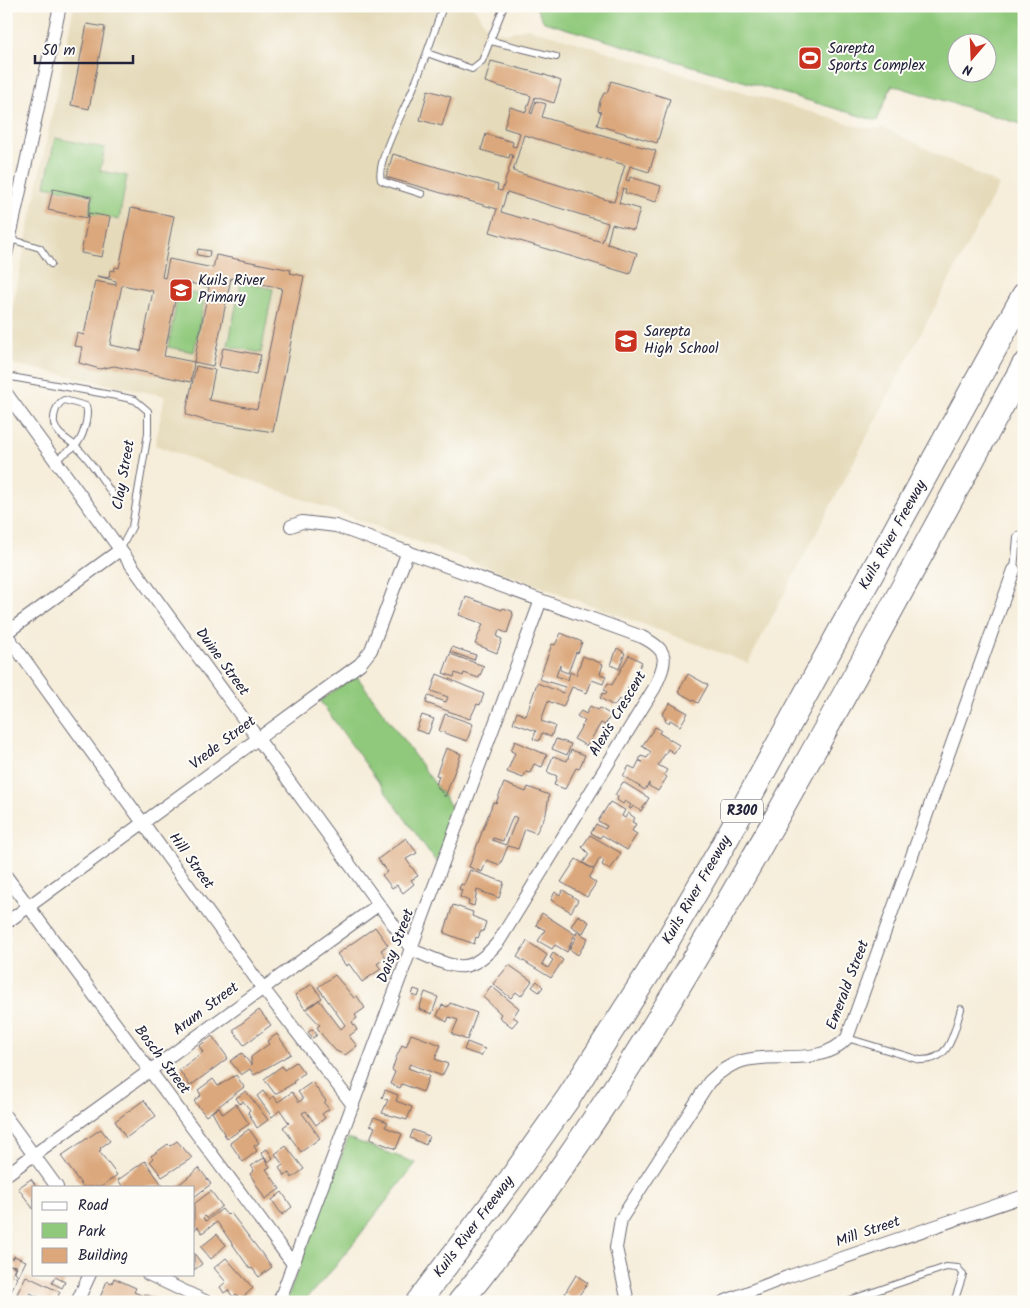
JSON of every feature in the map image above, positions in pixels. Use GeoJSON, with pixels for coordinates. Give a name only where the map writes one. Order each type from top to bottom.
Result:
{"type":"FeatureCollection","features":[{"type":"Feature","properties":{"kind":"highway","name":"Kuils River Freeway"},"geometry":{"type":"LineString","coordinates":[[418,1302],[511,1179],[569,1097],[649,972],[721,849],[1024,295]]}},
{"type":"Feature","properties":{"kind":"highway","name":"R300"},"geometry":{"type":"LineString","coordinates":[[460,1302],[543,1194],[601,1110],[675,994],[787,800],[1024,364]]}},
{"type":"Feature","properties":{"kind":"street"},"geometry":{"type":"LineString","coordinates":[[6,255],[57,7]]}},
{"type":"Feature","properties":{"kind":"street","name":"Duine Street"},"geometry":{"type":"LineString","coordinates":[[6,393],[412,950]]}},
{"type":"Feature","properties":{"kind":"street","name":"Alexis Crescent"},"geometry":{"type":"LineString","coordinates":[[291,526],[302,522],[336,526],[408,550],[642,637],[658,646],[664,656],[663,669],[655,687],[523,903],[488,954],[476,964],[460,967],[412,950]]}},
{"type":"Feature","properties":{"kind":"street","name":"Clay Street"},"geometry":{"type":"LineString","coordinates":[[6,633],[120,550]]}},
{"type":"Feature","properties":{"kind":"street","name":"Vrede Street"},"geometry":{"type":"LineString","coordinates":[[6,923],[366,658],[408,550]]}},
{"type":"Feature","properties":{"kind":"street","name":"Emerald Street"},"geometry":{"type":"LineString","coordinates":[[628,1302],[616,1248],[620,1219],[710,1082],[723,1069],[743,1060],[804,1057],[824,1053],[841,1045],[847,1038],[1014,570]]}},
{"type":"Feature","properties":{"kind":"street","name":"Daisy Street"},"geometry":{"type":"LineString","coordinates":[[279,1302],[542,600]]}},
{"type":"Feature","properties":{"kind":"street","name":"Hill Street"},"geometry":{"type":"LineString","coordinates":[[6,633],[262,987],[353,1104]]}},
{"type":"Feature","properties":{"kind":"street","name":"Bosch Street"},"geometry":{"type":"LineString","coordinates":[[6,876],[292,1264]]}},
{"type":"Feature","properties":{"kind":"street","name":"Arum Street"},"geometry":{"type":"LineString","coordinates":[[6,1176],[262,987],[378,905]]}},
{"type":"Feature","properties":{"kind":"street"},"geometry":{"type":"LineString","coordinates":[[6,1117],[56,1186]]}},
{"type":"Feature","properties":{"kind":"street","name":"Mill Street"},"geometry":{"type":"LineString","coordinates":[[723,1302],[787,1277],[1024,1196]]}},
{"type":"Feature","properties":{"kind":"street"},"geometry":{"type":"LineString","coordinates":[[77,1302],[89,1276]]}},
{"type":"Feature","properties":{"kind":"street"},"geometry":{"type":"LineString","coordinates":[[152,1276],[207,1302]]}},
{"type":"Feature","properties":{"kind":"lane"},"geometry":{"type":"LineString","coordinates":[[422,194],[385,182],[381,180],[380,174],[388,146],[427,53],[442,6]]}},
{"type":"Feature","properties":{"kind":"lane"},"geometry":{"type":"LineString","coordinates":[[427,53],[472,69],[482,62],[504,6]]}},
{"type":"Feature","properties":{"kind":"lane"},"geometry":{"type":"LineString","coordinates":[[491,41],[556,57]]}},
{"type":"Feature","properties":{"kind":"lane"},"geometry":{"type":"LineString","coordinates":[[10,239],[40,248],[51,264]]}},
{"type":"Feature","properties":{"kind":"lane","name":"Clay Street"},"geometry":{"type":"LineString","coordinates":[[6,376],[135,400],[148,411],[148,433],[132,527],[120,550]]}},
{"type":"Feature","properties":{"kind":"lane"},"geometry":{"type":"LineString","coordinates":[[55,460],[76,446],[83,436],[87,409],[82,404],[64,400],[57,406],[54,424],[58,432],[76,446],[115,498]]}},
{"type":"Feature","properties":{"kind":"lane"},"geometry":{"type":"LineString","coordinates":[[1014,570],[1017,537],[1024,531]]}},
{"type":"Feature","properties":{"kind":"lane"},"geometry":{"type":"LineString","coordinates":[[847,1038],[920,1060],[932,1060],[939,1058],[950,1043],[961,1010]]}},
{"type":"Feature","properties":{"kind":"lane"},"geometry":{"type":"LineString","coordinates":[[844,1302],[946,1267],[958,1268],[963,1275],[954,1302]]}},
{"type":"Feature","properties":{"kind":"shaded area","name":"Sarepta High School"},"geometry":{"type":"Polygon","coordinates":[[[74,6],[473,6],[489,31],[507,33],[528,28],[864,128],[885,128],[999,185],[748,663],[155,445],[165,396],[12,364],[6,355],[6,339],[74,6]]]}},
{"type":"Feature","properties":{"kind":"green space","name":"Sarepta Sports Complex"},"geometry":{"type":"Polygon","coordinates":[[[535,6],[1024,6],[1024,125],[892,85],[877,121],[544,22],[535,6]]]}},
{"type":"Feature","properties":{"kind":"green space"},"geometry":{"type":"Polygon","coordinates":[[[55,138],[105,148],[100,171],[127,176],[119,220],[89,213],[93,195],[45,186],[55,138]]]}},
{"type":"Feature","properties":{"kind":"green space"},"geometry":{"type":"Polygon","coordinates":[[[241,282],[273,289],[261,353],[228,346],[241,282]]]}},
{"type":"Feature","properties":{"kind":"green space"},"geometry":{"type":"Polygon","coordinates":[[[179,290],[205,296],[194,352],[168,347],[179,290]]]}},
{"type":"Feature","properties":{"kind":"green space"},"geometry":{"type":"Polygon","coordinates":[[[356,675],[456,813],[437,863],[320,701],[356,675]]]}},
{"type":"Feature","properties":{"kind":"green space"},"geometry":{"type":"Polygon","coordinates":[[[348,1138],[416,1163],[334,1268],[303,1302],[286,1302],[348,1138]]]}},
{"type":"Feature","properties":{"kind":"building"},"geometry":{"type":"Polygon","coordinates":[[[87,24],[105,27],[89,109],[71,105],[87,24]]]}},
{"type":"Feature","properties":{"kind":"building"},"geometry":{"type":"Polygon","coordinates":[[[491,61],[561,81],[554,103],[535,97],[530,113],[532,114],[536,101],[546,104],[542,117],[656,151],[649,172],[630,166],[626,180],[629,181],[630,177],[661,186],[656,202],[625,193],[626,189],[623,188],[619,203],[640,209],[634,230],[612,224],[607,244],[637,253],[630,274],[490,232],[497,209],[386,177],[393,154],[498,185],[497,190],[502,191],[513,156],[510,154],[509,158],[481,150],[486,134],[513,142],[512,146],[516,147],[520,133],[504,128],[510,107],[526,112],[531,96],[485,82],[491,61]],[[524,135],[513,171],[614,202],[625,165],[524,135]],[[507,192],[501,212],[602,242],[608,223],[507,192]]]}},
{"type":"Feature","properties":{"kind":"building"},"geometry":{"type":"Polygon","coordinates":[[[611,81],[670,99],[657,143],[597,125],[601,112],[598,111],[600,101],[604,93],[607,93],[611,81]]]}},
{"type":"Feature","properties":{"kind":"building"},"geometry":{"type":"Polygon","coordinates":[[[428,90],[451,97],[442,126],[420,120],[428,90]]]}},
{"type":"Feature","properties":{"kind":"building"},"geometry":{"type":"Polygon","coordinates":[[[53,189],[91,197],[87,218],[48,210],[53,189]]]}},
{"type":"Feature","properties":{"kind":"building"},"geometry":{"type":"Polygon","coordinates":[[[131,208],[174,216],[162,277],[165,278],[169,259],[213,268],[216,255],[291,270],[290,273],[304,276],[273,432],[207,421],[187,415],[186,412],[196,366],[215,370],[209,400],[257,409],[282,288],[231,278],[213,366],[194,362],[191,382],[114,366],[100,369],[79,363],[82,347],[74,346],[77,333],[84,335],[95,281],[116,285],[116,281],[97,276],[109,278],[110,270],[114,271],[115,267],[119,268],[131,208]],[[179,281],[164,356],[194,362],[209,287],[179,281]],[[122,285],[110,345],[141,351],[153,291],[122,285]]]}},
{"type":"Feature","properties":{"kind":"building"},"geometry":{"type":"Polygon","coordinates":[[[89,213],[110,217],[102,257],[81,253],[89,213]]]}},
{"type":"Feature","properties":{"kind":"building"},"geometry":{"type":"Polygon","coordinates":[[[198,249],[210,251],[209,257],[197,255],[198,249]]]}},
{"type":"Feature","properties":{"kind":"building"},"geometry":{"type":"Polygon","coordinates":[[[223,348],[261,355],[256,374],[219,367],[223,348]]]}},
{"type":"Feature","properties":{"kind":"building"},"geometry":{"type":"Polygon","coordinates":[[[466,597],[502,610],[503,608],[512,611],[513,615],[507,633],[499,630],[497,637],[502,639],[497,653],[475,644],[483,624],[459,615],[466,597]]]}},
{"type":"Feature","properties":{"kind":"building"},"geometry":{"type":"Polygon","coordinates":[[[561,633],[582,642],[568,673],[560,670],[560,665],[556,676],[568,680],[570,672],[576,675],[583,656],[603,664],[600,674],[606,676],[603,684],[592,680],[587,693],[572,687],[563,707],[548,701],[541,721],[555,726],[551,737],[542,733],[539,741],[533,739],[536,731],[513,723],[517,712],[526,716],[537,683],[563,693],[565,687],[539,679],[552,644],[555,645],[561,633]]]}},
{"type":"Feature","properties":{"kind":"building"},"geometry":{"type":"Polygon","coordinates":[[[452,647],[476,655],[474,660],[450,652],[452,647]]]}},
{"type":"Feature","properties":{"kind":"building"},"geometry":{"type":"Polygon","coordinates":[[[617,648],[625,653],[619,669],[611,665],[617,648]]]}},
{"type":"Feature","properties":{"kind":"building"},"geometry":{"type":"Polygon","coordinates":[[[450,654],[484,666],[479,678],[464,673],[463,676],[455,673],[454,677],[443,673],[450,654]]]}},
{"type":"Feature","properties":{"kind":"building"},"geometry":{"type":"Polygon","coordinates":[[[629,655],[642,662],[622,700],[619,699],[614,706],[600,698],[603,693],[607,692],[604,690],[608,683],[612,685],[629,655]]]}},
{"type":"Feature","properties":{"kind":"building"},"geometry":{"type":"Polygon","coordinates":[[[437,674],[484,694],[480,705],[477,704],[470,719],[426,703],[428,696],[446,702],[448,697],[431,691],[437,674]]]}},
{"type":"Feature","properties":{"kind":"building"},"geometry":{"type":"Polygon","coordinates":[[[688,674],[708,685],[698,703],[678,692],[688,674]]]}},
{"type":"Feature","properties":{"kind":"building"},"geometry":{"type":"Polygon","coordinates":[[[670,703],[688,713],[680,726],[670,720],[669,723],[665,721],[666,718],[662,715],[670,703]]]}},
{"type":"Feature","properties":{"kind":"building"},"geometry":{"type":"Polygon","coordinates":[[[590,706],[598,710],[600,708],[611,715],[605,725],[601,723],[587,746],[574,739],[585,721],[577,716],[581,711],[586,714],[590,706]]]}},
{"type":"Feature","properties":{"kind":"building"},"geometry":{"type":"Polygon","coordinates":[[[445,714],[473,724],[467,741],[439,731],[445,714]]]}},
{"type":"Feature","properties":{"kind":"building"},"geometry":{"type":"Polygon","coordinates":[[[422,715],[434,719],[428,734],[416,730],[422,715]]]}},
{"type":"Feature","properties":{"kind":"building"},"geometry":{"type":"Polygon","coordinates":[[[655,727],[661,730],[659,733],[679,745],[674,753],[668,749],[658,765],[667,770],[664,775],[667,777],[658,791],[649,786],[649,783],[645,790],[623,776],[629,766],[635,769],[639,761],[643,762],[639,760],[641,756],[647,758],[651,752],[642,746],[655,727]]]}},
{"type":"Feature","properties":{"kind":"building"},"geometry":{"type":"Polygon","coordinates":[[[556,739],[571,744],[567,755],[552,749],[556,739]]]}},
{"type":"Feature","properties":{"kind":"building"},"geometry":{"type":"Polygon","coordinates":[[[515,741],[547,755],[542,767],[534,764],[530,773],[526,772],[523,778],[507,772],[515,753],[511,751],[515,741]]]}},
{"type":"Feature","properties":{"kind":"building"},"geometry":{"type":"Polygon","coordinates":[[[446,748],[461,754],[445,797],[436,785],[439,776],[436,775],[446,748]]]}},
{"type":"Feature","properties":{"kind":"building"},"geometry":{"type":"Polygon","coordinates":[[[571,750],[585,755],[579,769],[576,768],[565,789],[554,785],[557,776],[547,772],[553,756],[567,761],[571,750]]]}},
{"type":"Feature","properties":{"kind":"building"},"geometry":{"type":"Polygon","coordinates":[[[623,782],[649,798],[641,811],[633,806],[631,809],[629,808],[631,805],[625,801],[623,804],[617,800],[618,797],[615,795],[623,782]]]}},
{"type":"Feature","properties":{"kind":"building"},"geometry":{"type":"Polygon","coordinates":[[[504,783],[526,792],[528,787],[549,795],[546,814],[536,833],[525,829],[518,849],[508,846],[500,865],[487,860],[482,872],[469,867],[493,802],[496,803],[504,783]],[[513,816],[503,841],[493,838],[492,840],[506,845],[517,818],[513,816]]]}},
{"type":"Feature","properties":{"kind":"building"},"geometry":{"type":"Polygon","coordinates":[[[610,802],[625,810],[622,816],[625,818],[628,813],[635,818],[632,822],[636,824],[632,831],[637,834],[627,850],[602,835],[600,838],[591,833],[596,824],[605,829],[607,826],[598,821],[610,802]]]}},
{"type":"Feature","properties":{"kind":"building"},"geometry":{"type":"Polygon","coordinates":[[[590,835],[621,853],[610,870],[602,865],[604,861],[600,858],[594,869],[583,863],[589,854],[582,847],[590,835]]]}},
{"type":"Feature","properties":{"kind":"building"},"geometry":{"type":"Polygon","coordinates":[[[406,838],[417,853],[406,859],[418,876],[411,880],[414,884],[403,893],[397,885],[392,888],[382,875],[387,872],[378,859],[406,838]]]}},
{"type":"Feature","properties":{"kind":"building"},"geometry":{"type":"Polygon","coordinates":[[[576,859],[594,870],[589,878],[596,883],[587,897],[561,882],[576,859]]]}},
{"type":"Feature","properties":{"kind":"building"},"geometry":{"type":"Polygon","coordinates":[[[470,870],[504,882],[499,898],[477,890],[474,906],[468,904],[469,901],[460,897],[462,890],[459,889],[461,884],[464,885],[470,870]]]}},
{"type":"Feature","properties":{"kind":"building"},"geometry":{"type":"Polygon","coordinates":[[[563,890],[578,900],[571,912],[551,900],[555,892],[560,895],[563,890]]]}},
{"type":"Feature","properties":{"kind":"building"},"geometry":{"type":"Polygon","coordinates":[[[453,905],[473,912],[472,916],[486,922],[483,932],[481,931],[478,938],[476,937],[474,944],[444,933],[453,905]]]}},
{"type":"Feature","properties":{"kind":"building"},"geometry":{"type":"Polygon","coordinates":[[[542,913],[576,935],[577,932],[588,938],[578,955],[569,949],[576,938],[574,936],[567,952],[555,945],[552,949],[538,941],[545,930],[536,925],[542,913]]]}},
{"type":"Feature","properties":{"kind":"building"},"geometry":{"type":"Polygon","coordinates":[[[578,915],[589,922],[583,933],[571,926],[578,915]]]}},
{"type":"Feature","properties":{"kind":"building"},"geometry":{"type":"Polygon","coordinates":[[[375,927],[388,945],[381,950],[386,957],[377,964],[381,969],[362,982],[349,964],[346,966],[337,954],[375,927]]]}},
{"type":"Feature","properties":{"kind":"building"},"geometry":{"type":"Polygon","coordinates":[[[527,941],[547,955],[542,964],[548,968],[553,960],[550,958],[553,953],[563,960],[551,978],[517,957],[527,941]]]}},
{"type":"Feature","properties":{"kind":"building"},"geometry":{"type":"Polygon","coordinates":[[[509,965],[532,981],[521,996],[516,992],[511,998],[493,984],[509,965]]]}},
{"type":"Feature","properties":{"kind":"building"},"geometry":{"type":"Polygon","coordinates":[[[335,975],[354,998],[357,996],[365,1008],[355,1015],[357,1018],[352,1022],[357,1030],[349,1036],[357,1046],[345,1055],[336,1051],[322,1035],[317,1027],[320,1025],[306,1010],[319,1000],[341,1029],[345,1025],[318,987],[335,975]]]}},
{"type":"Feature","properties":{"kind":"building"},"geometry":{"type":"Polygon","coordinates":[[[537,981],[543,987],[539,992],[532,987],[537,981]]]}},
{"type":"Feature","properties":{"kind":"building"},"geometry":{"type":"Polygon","coordinates":[[[312,984],[322,998],[305,1009],[295,995],[312,984]]]}},
{"type":"Feature","properties":{"kind":"building"},"geometry":{"type":"Polygon","coordinates":[[[491,986],[519,1008],[513,1017],[518,1020],[512,1027],[499,1017],[501,1014],[483,997],[491,986]]]}},
{"type":"Feature","properties":{"kind":"building"},"geometry":{"type":"Polygon","coordinates":[[[414,989],[420,991],[418,997],[412,995],[414,989]]]}},
{"type":"Feature","properties":{"kind":"building"},"geometry":{"type":"Polygon","coordinates":[[[425,992],[438,997],[432,1014],[419,1009],[425,992]]]}},
{"type":"Feature","properties":{"kind":"building"},"geometry":{"type":"Polygon","coordinates":[[[450,1003],[477,1013],[467,1040],[452,1034],[458,1020],[449,1017],[447,1022],[437,1016],[442,1005],[448,1007],[450,1003]]]}},
{"type":"Feature","properties":{"kind":"building"},"geometry":{"type":"Polygon","coordinates":[[[259,1010],[271,1025],[244,1045],[233,1030],[259,1010]]]}},
{"type":"Feature","properties":{"kind":"building"},"geometry":{"type":"Polygon","coordinates":[[[313,1029],[317,1035],[313,1038],[308,1032],[313,1029]]]}},
{"type":"Feature","properties":{"kind":"building"},"geometry":{"type":"Polygon","coordinates":[[[277,1034],[291,1054],[254,1075],[250,1069],[241,1075],[230,1061],[242,1053],[251,1065],[251,1057],[269,1044],[267,1041],[277,1034]]]}},
{"type":"Feature","properties":{"kind":"building"},"geometry":{"type":"Polygon","coordinates":[[[411,1034],[441,1045],[435,1059],[448,1064],[442,1076],[410,1064],[408,1068],[429,1076],[423,1092],[402,1084],[400,1088],[390,1084],[395,1072],[392,1070],[396,1058],[402,1045],[406,1047],[411,1034]]]}},
{"type":"Feature","properties":{"kind":"building"},"geometry":{"type":"Polygon","coordinates":[[[212,1036],[228,1058],[190,1086],[179,1070],[203,1052],[199,1046],[212,1036]]]}},
{"type":"Feature","properties":{"kind":"building"},"geometry":{"type":"Polygon","coordinates":[[[467,1042],[485,1049],[481,1056],[464,1050],[467,1042]]]}},
{"type":"Feature","properties":{"kind":"building"},"geometry":{"type":"Polygon","coordinates":[[[296,1062],[304,1073],[294,1083],[275,1094],[264,1079],[282,1066],[284,1070],[296,1062]]]}},
{"type":"Feature","properties":{"kind":"building"},"geometry":{"type":"Polygon","coordinates":[[[236,1075],[244,1087],[206,1116],[194,1101],[201,1095],[198,1090],[213,1079],[218,1086],[236,1075]]]}},
{"type":"Feature","properties":{"kind":"building"},"geometry":{"type":"Polygon","coordinates":[[[312,1082],[326,1101],[324,1103],[329,1109],[322,1114],[325,1118],[316,1125],[306,1111],[302,1113],[320,1138],[301,1152],[283,1127],[289,1123],[280,1110],[272,1117],[257,1096],[263,1091],[269,1099],[274,1096],[278,1102],[292,1092],[299,1102],[303,1099],[298,1092],[312,1082]]]}},
{"type":"Feature","properties":{"kind":"building"},"geometry":{"type":"Polygon","coordinates":[[[385,1090],[398,1095],[396,1101],[412,1107],[407,1120],[382,1113],[388,1100],[382,1098],[385,1090]]]}},
{"type":"Feature","properties":{"kind":"building"},"geometry":{"type":"Polygon","coordinates":[[[246,1091],[268,1120],[257,1128],[248,1112],[250,1110],[243,1101],[240,1104],[236,1098],[246,1091]]]}},
{"type":"Feature","properties":{"kind":"building"},"geometry":{"type":"Polygon","coordinates":[[[144,1100],[156,1116],[126,1138],[115,1121],[144,1100]]]}},
{"type":"Feature","properties":{"kind":"building"},"geometry":{"type":"Polygon","coordinates":[[[236,1104],[249,1124],[227,1139],[212,1112],[219,1107],[223,1114],[236,1104]]]}},
{"type":"Feature","properties":{"kind":"building"},"geometry":{"type":"Polygon","coordinates":[[[374,1117],[388,1122],[385,1127],[402,1134],[396,1149],[370,1139],[375,1127],[370,1125],[374,1117]]]}},
{"type":"Feature","properties":{"kind":"building"},"geometry":{"type":"Polygon","coordinates":[[[101,1129],[110,1141],[100,1148],[101,1150],[99,1151],[117,1175],[102,1186],[82,1186],[61,1156],[101,1129]]]}},
{"type":"Feature","properties":{"kind":"building"},"geometry":{"type":"Polygon","coordinates":[[[249,1129],[259,1143],[254,1146],[257,1151],[243,1162],[230,1143],[249,1129]]]}},
{"type":"Feature","properties":{"kind":"building"},"geometry":{"type":"Polygon","coordinates":[[[413,1130],[429,1136],[426,1145],[410,1138],[413,1130]]]}},
{"type":"Feature","properties":{"kind":"building"},"geometry":{"type":"Polygon","coordinates":[[[177,1141],[192,1158],[162,1177],[150,1161],[153,1158],[151,1156],[168,1144],[170,1146],[177,1141]]]}},
{"type":"Feature","properties":{"kind":"building"},"geometry":{"type":"Polygon","coordinates":[[[286,1146],[304,1169],[292,1178],[289,1173],[285,1176],[279,1168],[283,1165],[275,1154],[286,1146]]]}},
{"type":"Feature","properties":{"kind":"building"},"geometry":{"type":"Polygon","coordinates":[[[267,1149],[273,1158],[268,1162],[261,1153],[267,1149]]]}},
{"type":"Feature","properties":{"kind":"building"},"geometry":{"type":"Polygon","coordinates":[[[264,1158],[270,1167],[266,1169],[280,1189],[265,1199],[250,1174],[254,1170],[251,1166],[264,1158]]]}},
{"type":"Feature","properties":{"kind":"building"},"geometry":{"type":"Polygon","coordinates":[[[145,1161],[163,1186],[122,1186],[118,1180],[145,1161]]]}},
{"type":"Feature","properties":{"kind":"building"},"geometry":{"type":"Polygon","coordinates":[[[199,1168],[211,1184],[195,1196],[195,1186],[177,1186],[199,1168]]]}},
{"type":"Feature","properties":{"kind":"building"},"geometry":{"type":"Polygon","coordinates":[[[31,1179],[36,1186],[32,1186],[32,1207],[18,1188],[31,1179]]]}},
{"type":"Feature","properties":{"kind":"building"},"geometry":{"type":"Polygon","coordinates":[[[211,1191],[222,1206],[207,1218],[205,1216],[203,1218],[206,1221],[222,1209],[227,1215],[230,1212],[272,1267],[259,1277],[252,1268],[250,1269],[217,1222],[202,1233],[198,1227],[195,1229],[195,1203],[211,1191]]]}},
{"type":"Feature","properties":{"kind":"building"},"geometry":{"type":"Polygon","coordinates":[[[282,1192],[292,1207],[282,1215],[272,1200],[282,1192]]]}},
{"type":"Feature","properties":{"kind":"building"},"geometry":{"type":"Polygon","coordinates":[[[217,1234],[226,1245],[211,1259],[201,1247],[217,1234]]]}},
{"type":"Feature","properties":{"kind":"building"},"geometry":{"type":"Polygon","coordinates":[[[195,1254],[202,1264],[195,1269],[195,1254]]]}},
{"type":"Feature","properties":{"kind":"building"},"geometry":{"type":"Polygon","coordinates":[[[6,1255],[13,1259],[14,1256],[26,1261],[18,1277],[15,1271],[17,1266],[10,1265],[15,1267],[12,1275],[17,1278],[11,1292],[6,1290],[6,1255]]]}},
{"type":"Feature","properties":{"kind":"building"},"geometry":{"type":"Polygon","coordinates":[[[226,1258],[253,1288],[241,1299],[236,1294],[233,1297],[228,1290],[224,1293],[220,1287],[226,1282],[214,1268],[226,1258]]]}},
{"type":"Feature","properties":{"kind":"building"},"geometry":{"type":"Polygon","coordinates":[[[576,1275],[588,1283],[574,1302],[565,1293],[576,1275]]]}},
{"type":"Feature","properties":{"kind":"building"},"geometry":{"type":"Polygon","coordinates":[[[26,1276],[60,1292],[57,1299],[54,1297],[52,1302],[41,1302],[43,1299],[30,1293],[27,1299],[17,1294],[26,1276]]]}},
{"type":"Feature","properties":{"kind":"building"},"geometry":{"type":"Polygon","coordinates":[[[55,1277],[65,1282],[62,1288],[52,1283],[55,1277]]]}},
{"type":"Feature","properties":{"kind":"building"},"geometry":{"type":"Polygon","coordinates":[[[114,1278],[136,1288],[134,1292],[166,1302],[98,1302],[107,1281],[112,1283],[114,1278]]]}},
{"type":"Feature","properties":{"kind":"building"},"geometry":{"type":"Polygon","coordinates":[[[16,1296],[28,1302],[13,1302],[16,1296]]]}},
{"type":"Feature","properties":{"kind":"place","name":"Sarepta Sports Complex"},"geometry":{"type":"Point","coordinates":[810,58]}},
{"type":"Feature","properties":{"kind":"place","name":"Kuils River Primary"},"geometry":{"type":"Point","coordinates":[181,290]}},
{"type":"Feature","properties":{"kind":"place","name":"Sarepta High School"},"geometry":{"type":"Point","coordinates":[626,341]}}]}
